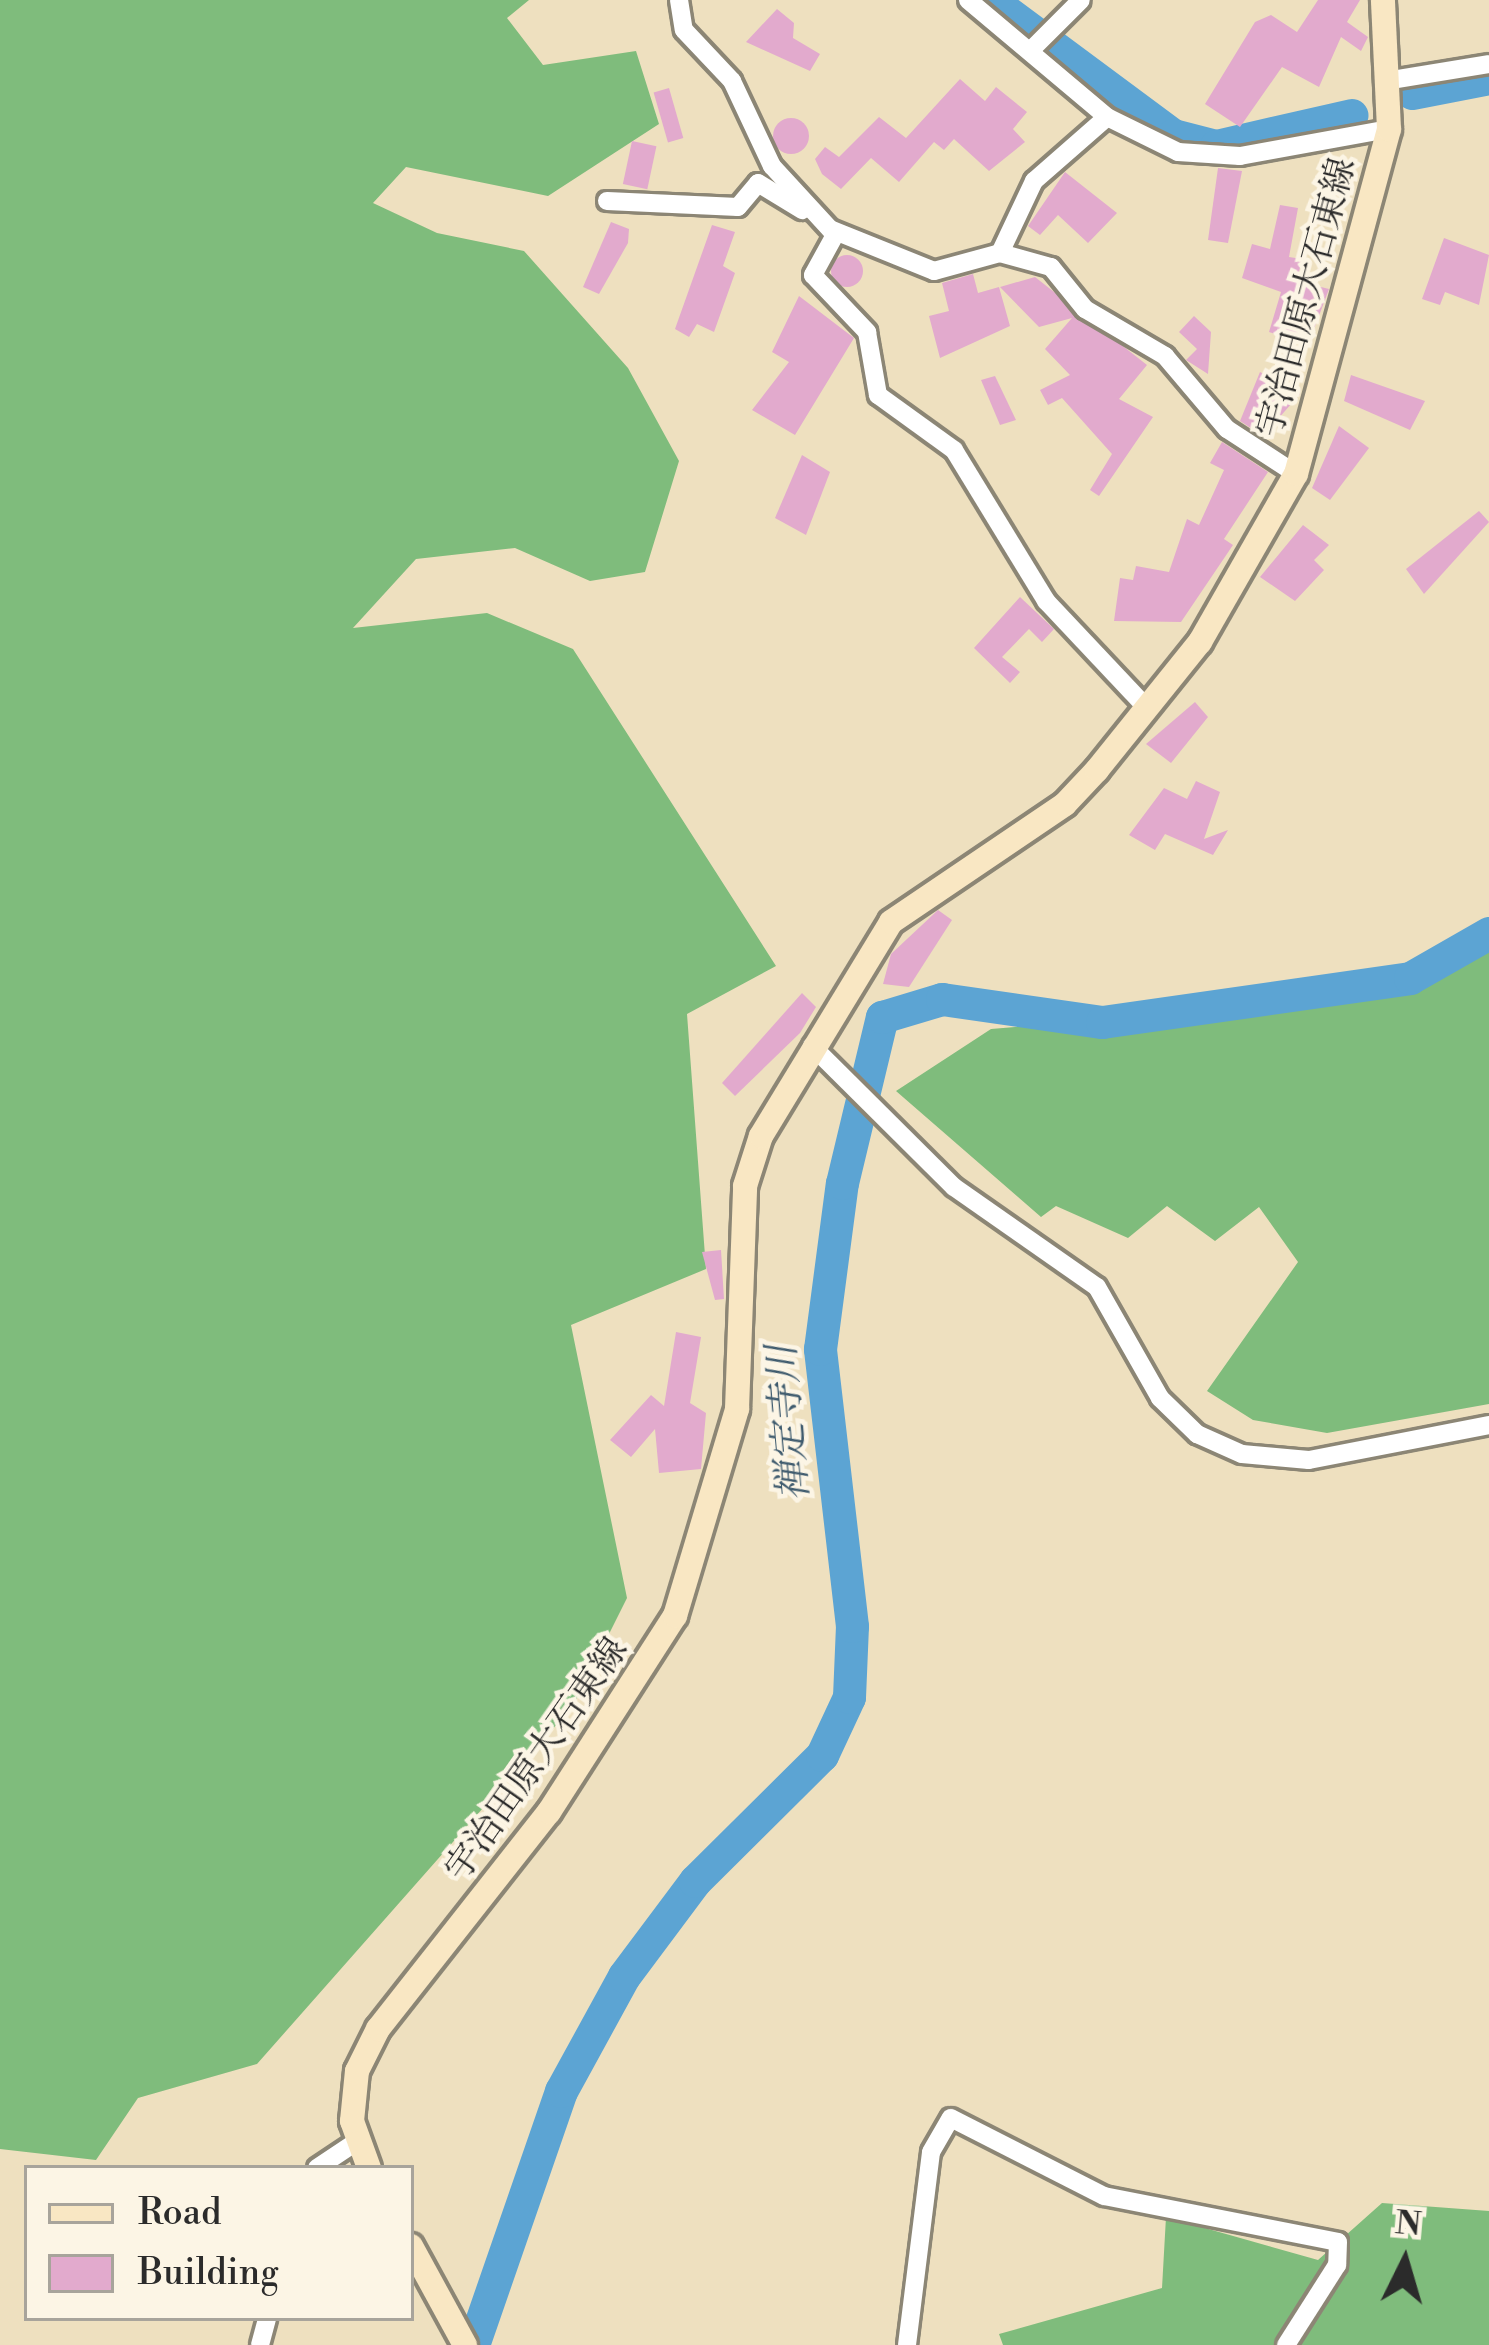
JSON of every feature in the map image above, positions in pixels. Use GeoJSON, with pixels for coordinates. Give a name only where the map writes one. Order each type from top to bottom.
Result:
{"type":"FeatureCollection","features":[{"type":"Feature","properties":{"kind":"main road","name":"宇治田原大石東線"},"geometry":{"type":"LineString","coordinates":[[368,2165],[358,2140],[358,2071],[378,2029],[549,1812],[675,1616],[737,1409],[745,1186],[812,1046],[891,922],[1065,804],[1147,708],[1200,642],[1296,474],[1388,128],[1392,80],[1382,0]]}},
{"type":"Feature","properties":{"kind":"main road"},"geometry":{"type":"LineString","coordinates":[[414,2252],[460,2336]]}},
{"type":"Feature","properties":{"kind":"street"},"geometry":{"type":"LineString","coordinates":[[679,0],[684,29],[732,81],[758,143],[806,207],[836,233],[934,271],[1000,253],[1051,267],[1085,309],[1166,356],[1227,429],[1296,474]]}},
{"type":"Feature","properties":{"kind":"street"},"geometry":{"type":"LineString","coordinates":[[968,0],[1041,39],[1107,117],[1208,157],[1388,128]]}},
{"type":"Feature","properties":{"kind":"street"},"geometry":{"type":"LineString","coordinates":[[1041,39],[1081,0]]}},
{"type":"Feature","properties":{"kind":"street"},"geometry":{"type":"LineString","coordinates":[[1392,80],[1489,64]]}},
{"type":"Feature","properties":{"kind":"street"},"geometry":{"type":"LineString","coordinates":[[1000,253],[1034,181],[1107,117]]}},
{"type":"Feature","properties":{"kind":"street"},"geometry":{"type":"LineString","coordinates":[[607,201],[738,207],[758,183],[798,213],[806,207]]}},
{"type":"Feature","properties":{"kind":"street"},"geometry":{"type":"LineString","coordinates":[[836,233],[813,275],[867,332],[878,395],[954,450],[1046,602],[1147,708]]}},
{"type":"Feature","properties":{"kind":"street"},"geometry":{"type":"LineString","coordinates":[[812,1046],[954,1187],[1097,1287],[1160,1398],[1198,1434],[1242,1454],[1309,1460],[1489,1425]]}},
{"type":"Feature","properties":{"kind":"street"},"geometry":{"type":"LineString","coordinates":[[907,2345],[931,2152],[951,2118],[1104,2196],[1339,2242],[1337,2266],[1286,2345]]}},
{"type":"Feature","properties":{"kind":"street"},"geometry":{"type":"LineString","coordinates":[[321,2165],[358,2140]]}},
{"type":"Feature","properties":{"kind":"green space"},"geometry":{"type":"Polygon","coordinates":[[[0,0],[529,0],[507,18],[543,65],[636,51],[659,124],[548,196],[406,167],[373,203],[437,233],[524,251],[628,368],[679,461],[645,572],[590,581],[515,548],[416,559],[353,628],[487,613],[573,649],[776,966],[687,1014],[706,1269],[571,1325],[627,1598],[573,1706],[257,2064],[138,2098],[96,2160],[0,2149],[0,0]]]}},
{"type":"Feature","properties":{"kind":"green space"},"geometry":{"type":"Polygon","coordinates":[[[1489,929],[1489,1404],[1327,1433],[1253,1420],[1207,1391],[1298,1262],[1259,1207],[1215,1241],[1167,1206],[1128,1238],[1056,1206],[1041,1217],[896,1091],[991,1029],[1393,996],[1489,929]]]}},
{"type":"Feature","properties":{"kind":"green space"},"geometry":{"type":"Polygon","coordinates":[[[1382,2203],[1489,2211],[1489,2345],[1003,2345],[999,2334],[1162,2288],[1166,2217],[1318,2260],[1382,2203]]]}},
{"type":"Feature","properties":{"kind":"building"},"geometry":{"type":"Polygon","coordinates":[[[1318,0],[1360,0],[1347,22],[1368,37],[1361,51],[1341,37],[1319,87],[1282,67],[1240,127],[1205,104],[1255,22],[1271,15],[1297,32],[1318,0]]]}},
{"type":"Feature","properties":{"kind":"building"},"geometry":{"type":"Polygon","coordinates":[[[777,9],[794,23],[793,38],[820,54],[810,71],[746,42],[777,9]]]}},
{"type":"Feature","properties":{"kind":"building"},"geometry":{"type":"Polygon","coordinates":[[[960,79],[985,101],[996,87],[1027,112],[1013,129],[1025,142],[989,171],[954,139],[944,150],[934,142],[899,182],[871,158],[841,189],[822,174],[815,159],[825,147],[839,157],[879,117],[906,138],[960,79]]]}},
{"type":"Feature","properties":{"kind":"building"},"geometry":{"type":"Polygon","coordinates":[[[669,88],[683,138],[668,142],[654,92],[669,88]]]}},
{"type":"Feature","properties":{"kind":"building"},"geometry":{"type":"Polygon","coordinates":[[[791,118],[803,124],[809,136],[803,148],[791,154],[779,148],[773,136],[779,124],[791,118]]]}},
{"type":"Feature","properties":{"kind":"building"},"geometry":{"type":"Polygon","coordinates":[[[632,141],[656,146],[647,189],[623,184],[632,141]]]}},
{"type":"Feature","properties":{"kind":"building"},"geometry":{"type":"Polygon","coordinates":[[[1218,168],[1242,171],[1228,243],[1208,240],[1218,168]]]}},
{"type":"Feature","properties":{"kind":"building"},"geometry":{"type":"Polygon","coordinates":[[[1065,172],[1117,213],[1088,243],[1058,215],[1040,235],[1028,226],[1065,172]]]}},
{"type":"Feature","properties":{"kind":"building"},"geometry":{"type":"Polygon","coordinates":[[[1280,205],[1298,208],[1289,257],[1302,259],[1297,281],[1329,289],[1308,345],[1269,332],[1281,292],[1242,278],[1252,244],[1270,249],[1280,205]]]}},
{"type":"Feature","properties":{"kind":"building"},"geometry":{"type":"Polygon","coordinates":[[[611,222],[629,229],[628,243],[599,294],[583,287],[611,222]]]}},
{"type":"Feature","properties":{"kind":"building"},"geometry":{"type":"Polygon","coordinates":[[[712,225],[735,232],[723,266],[735,273],[714,332],[697,324],[689,337],[675,329],[712,225]]]}},
{"type":"Feature","properties":{"kind":"building"},"geometry":{"type":"Polygon","coordinates":[[[1444,238],[1489,255],[1479,305],[1445,292],[1440,305],[1422,299],[1444,238]]]}},
{"type":"Feature","properties":{"kind":"building"},"geometry":{"type":"Polygon","coordinates":[[[847,255],[858,260],[863,271],[858,282],[847,287],[836,282],[831,271],[836,260],[847,255]]]}},
{"type":"Feature","properties":{"kind":"building"},"geometry":{"type":"Polygon","coordinates":[[[973,274],[978,293],[999,287],[1010,326],[940,358],[929,316],[949,311],[942,283],[973,274]]]}},
{"type":"Feature","properties":{"kind":"building"},"geometry":{"type":"Polygon","coordinates":[[[1035,277],[1147,365],[1119,399],[1153,417],[1099,496],[1090,490],[1112,454],[1062,398],[1048,405],[1040,390],[1070,375],[1045,349],[1072,318],[1039,327],[1000,287],[1035,277]]]}},
{"type":"Feature","properties":{"kind":"building"},"geometry":{"type":"Polygon","coordinates":[[[799,296],[854,338],[795,435],[752,410],[789,362],[772,352],[799,296]]]}},
{"type":"Feature","properties":{"kind":"building"},"geometry":{"type":"Polygon","coordinates":[[[1194,316],[1211,332],[1208,374],[1186,360],[1197,349],[1179,332],[1194,316]]]}},
{"type":"Feature","properties":{"kind":"building"},"geometry":{"type":"Polygon","coordinates":[[[1260,372],[1300,394],[1263,436],[1240,421],[1260,372]]]}},
{"type":"Feature","properties":{"kind":"building"},"geometry":{"type":"Polygon","coordinates":[[[1351,375],[1425,401],[1410,430],[1344,401],[1351,375]]]}},
{"type":"Feature","properties":{"kind":"building"},"geometry":{"type":"Polygon","coordinates":[[[995,376],[1016,420],[1000,425],[981,380],[995,376]]]}},
{"type":"Feature","properties":{"kind":"building"},"geometry":{"type":"Polygon","coordinates":[[[1339,426],[1369,448],[1330,500],[1312,488],[1339,426]]]}},
{"type":"Feature","properties":{"kind":"building"},"geometry":{"type":"Polygon","coordinates":[[[1222,442],[1268,472],[1224,539],[1233,545],[1181,622],[1114,621],[1120,578],[1133,580],[1136,566],[1169,572],[1187,519],[1199,525],[1224,470],[1210,463],[1222,442]]]}},
{"type":"Feature","properties":{"kind":"building"},"geometry":{"type":"Polygon","coordinates":[[[802,455],[830,472],[806,535],[775,518],[802,455]]]}},
{"type":"Feature","properties":{"kind":"building"},"geometry":{"type":"Polygon","coordinates":[[[1479,511],[1489,522],[1424,594],[1406,569],[1479,511]]]}},
{"type":"Feature","properties":{"kind":"building"},"geometry":{"type":"Polygon","coordinates":[[[1303,525],[1329,545],[1314,560],[1324,570],[1295,601],[1260,577],[1303,525]]]}},
{"type":"Feature","properties":{"kind":"building"},"geometry":{"type":"Polygon","coordinates":[[[1020,597],[1054,629],[1042,642],[1029,629],[1002,657],[1020,672],[1010,683],[974,648],[1020,597]]]}},
{"type":"Feature","properties":{"kind":"building"},"geometry":{"type":"Polygon","coordinates":[[[1195,702],[1208,717],[1171,763],[1146,744],[1195,702]]]}},
{"type":"Feature","properties":{"kind":"building"},"geometry":{"type":"Polygon","coordinates":[[[1196,781],[1220,792],[1204,839],[1228,830],[1213,855],[1165,834],[1155,850],[1129,835],[1164,788],[1187,799],[1196,781]]]}},
{"type":"Feature","properties":{"kind":"building"},"geometry":{"type":"Polygon","coordinates":[[[938,910],[952,920],[909,987],[883,984],[891,954],[938,910]]]}},
{"type":"Feature","properties":{"kind":"building"},"geometry":{"type":"Polygon","coordinates":[[[802,993],[816,1007],[800,1033],[735,1096],[722,1083],[802,993]]]}},
{"type":"Feature","properties":{"kind":"building"},"geometry":{"type":"Polygon","coordinates":[[[721,1250],[724,1299],[715,1300],[702,1252],[721,1250]]]}},
{"type":"Feature","properties":{"kind":"building"},"geometry":{"type":"Polygon","coordinates":[[[676,1332],[701,1337],[690,1403],[706,1413],[701,1469],[659,1473],[655,1429],[631,1457],[610,1440],[651,1395],[664,1406],[676,1332]]]}},
{"type":"Feature","properties":{"kind":"waterway"},"geometry":{"type":"LineString","coordinates":[[991,0],[1173,135],[1216,146],[1351,115]]}},
{"type":"Feature","properties":{"kind":"waterway"},"geometry":{"type":"LineString","coordinates":[[1412,93],[1489,78]]}},
{"type":"Feature","properties":{"kind":"waterway","name":"禅定寺川"},"geometry":{"type":"LineString","coordinates":[[473,2345],[561,2091],[624,1976],[695,1881],[822,1755],[849,1697],[852,1626],[820,1349],[842,1183],[882,1017],[942,999],[1102,1022],[1410,978],[1489,933]]}}]}
